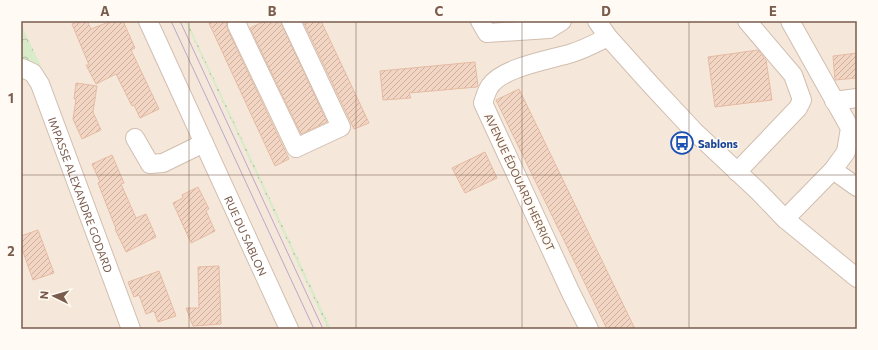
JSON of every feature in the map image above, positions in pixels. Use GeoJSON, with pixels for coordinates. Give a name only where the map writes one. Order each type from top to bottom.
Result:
{"type":"FeatureCollection","features":[{"type":"Feature","properties":{"kind":"street","name":"RUE DU SABLON"},"geometry":{"type":"LineString","coordinates":[[148,21],[289,329]]}},
{"type":"Feature","properties":{"kind":"street"},"geometry":{"type":"LineString","coordinates":[[239,22],[296,148],[341,127],[291,21]]}},
{"type":"Feature","properties":{"kind":"street"},"geometry":{"type":"LineString","coordinates":[[480,21],[487,33],[549,29],[562,21]]}},
{"type":"Feature","properties":{"kind":"street"},"geometry":{"type":"LineString","coordinates":[[597,21],[608,37],[689,125],[785,219],[857,278]]}},
{"type":"Feature","properties":{"kind":"street"},"geometry":{"type":"LineString","coordinates":[[737,172],[798,108],[802,100],[793,75],[747,21]]}},
{"type":"Feature","properties":{"kind":"street"},"geometry":{"type":"LineString","coordinates":[[785,219],[833,170],[846,152],[850,128],[790,21]]}},
{"type":"Feature","properties":{"kind":"street","name":"AVENUE ÉDOUARD HERRIOT"},"geometry":{"type":"LineString","coordinates":[[589,329],[483,103],[490,86],[501,76],[526,66],[573,53],[608,37]]}},
{"type":"Feature","properties":{"kind":"street","name":"IMPASSE ALEXANDRE GODARD"},"geometry":{"type":"LineString","coordinates":[[22,68],[34,73],[40,84],[131,329]]}},
{"type":"Feature","properties":{"kind":"street"},"geometry":{"type":"LineString","coordinates":[[834,100],[857,98]]}},
{"type":"Feature","properties":{"kind":"street"},"geometry":{"type":"LineString","coordinates":[[135,138],[150,164],[163,163],[204,143]]}},
{"type":"Feature","properties":{"kind":"street"},"geometry":{"type":"LineString","coordinates":[[833,170],[857,188]]}},
{"type":"Feature","properties":{"kind":"shaded area"},"geometry":{"type":"Polygon","coordinates":[[[21,21],[857,21],[857,329],[21,329],[21,21]]]}},
{"type":"Feature","properties":{"kind":"green space"},"geometry":{"type":"Polygon","coordinates":[[[185,21],[187,21],[331,329],[328,329],[185,21]]]}},
{"type":"Feature","properties":{"kind":"green space"},"geometry":{"type":"Polygon","coordinates":[[[21,24],[41,66],[21,68],[21,24]]]}},
{"type":"Feature","properties":{"kind":"building"},"geometry":{"type":"Polygon","coordinates":[[[80,21],[87,21],[91,29],[111,21],[123,21],[135,48],[131,50],[159,109],[140,118],[134,105],[132,106],[116,74],[96,84],[86,65],[89,65],[72,24],[80,21]]]}},
{"type":"Feature","properties":{"kind":"building"},"geometry":{"type":"Polygon","coordinates":[[[208,21],[226,21],[228,30],[289,159],[275,166],[208,21]]]}},
{"type":"Feature","properties":{"kind":"building"},"geometry":{"type":"Polygon","coordinates":[[[265,21],[281,21],[327,122],[301,134],[250,28],[265,21]]]}},
{"type":"Feature","properties":{"kind":"building"},"geometry":{"type":"Polygon","coordinates":[[[303,21],[321,21],[369,123],[354,129],[303,21]]]}},
{"type":"Feature","properties":{"kind":"building"},"geometry":{"type":"Polygon","coordinates":[[[758,50],[766,60],[772,100],[715,107],[708,57],[758,50]]]}},
{"type":"Feature","properties":{"kind":"building"},"geometry":{"type":"Polygon","coordinates":[[[857,53],[857,78],[835,80],[833,56],[857,53]]]}},
{"type":"Feature","properties":{"kind":"building"},"geometry":{"type":"Polygon","coordinates":[[[475,62],[477,87],[409,93],[411,98],[383,100],[380,71],[475,62]]]}},
{"type":"Feature","properties":{"kind":"building"},"geometry":{"type":"Polygon","coordinates":[[[76,83],[97,86],[93,112],[101,130],[82,139],[73,119],[76,99],[74,99],[76,83]]]}},
{"type":"Feature","properties":{"kind":"building"},"geometry":{"type":"Polygon","coordinates":[[[519,89],[635,329],[607,329],[496,100],[519,89]]]}},
{"type":"Feature","properties":{"kind":"building"},"geometry":{"type":"Polygon","coordinates":[[[485,152],[497,178],[465,193],[452,168],[485,152]]]}},
{"type":"Feature","properties":{"kind":"building"},"geometry":{"type":"Polygon","coordinates":[[[112,155],[124,183],[121,184],[136,218],[146,214],[156,237],[126,252],[115,229],[98,183],[100,182],[92,164],[112,155]]]}},
{"type":"Feature","properties":{"kind":"building"},"geometry":{"type":"Polygon","coordinates":[[[198,187],[209,209],[206,211],[215,231],[191,243],[173,203],[183,198],[182,195],[198,187]]]}},
{"type":"Feature","properties":{"kind":"building"},"geometry":{"type":"Polygon","coordinates":[[[38,230],[54,273],[33,280],[21,246],[21,236],[38,230]]]}},
{"type":"Feature","properties":{"kind":"building"},"geometry":{"type":"Polygon","coordinates":[[[219,266],[221,324],[193,326],[186,308],[199,308],[198,267],[219,266]]]}},
{"type":"Feature","properties":{"kind":"building"},"geometry":{"type":"Polygon","coordinates":[[[159,271],[176,316],[158,322],[154,311],[146,314],[139,295],[134,297],[128,282],[159,271]]]}},
{"type":"Feature","properties":{"kind":"tram line"},"geometry":{"type":"LineString","coordinates":[[171,21],[314,329]]}},
{"type":"Feature","properties":{"kind":"tram line"},"geometry":{"type":"LineString","coordinates":[[180,21],[323,329]]}},
{"type":"Feature","properties":{"kind":"place","name":"Sablons"},"geometry":{"type":"Point","coordinates":[682,143]}}]}
